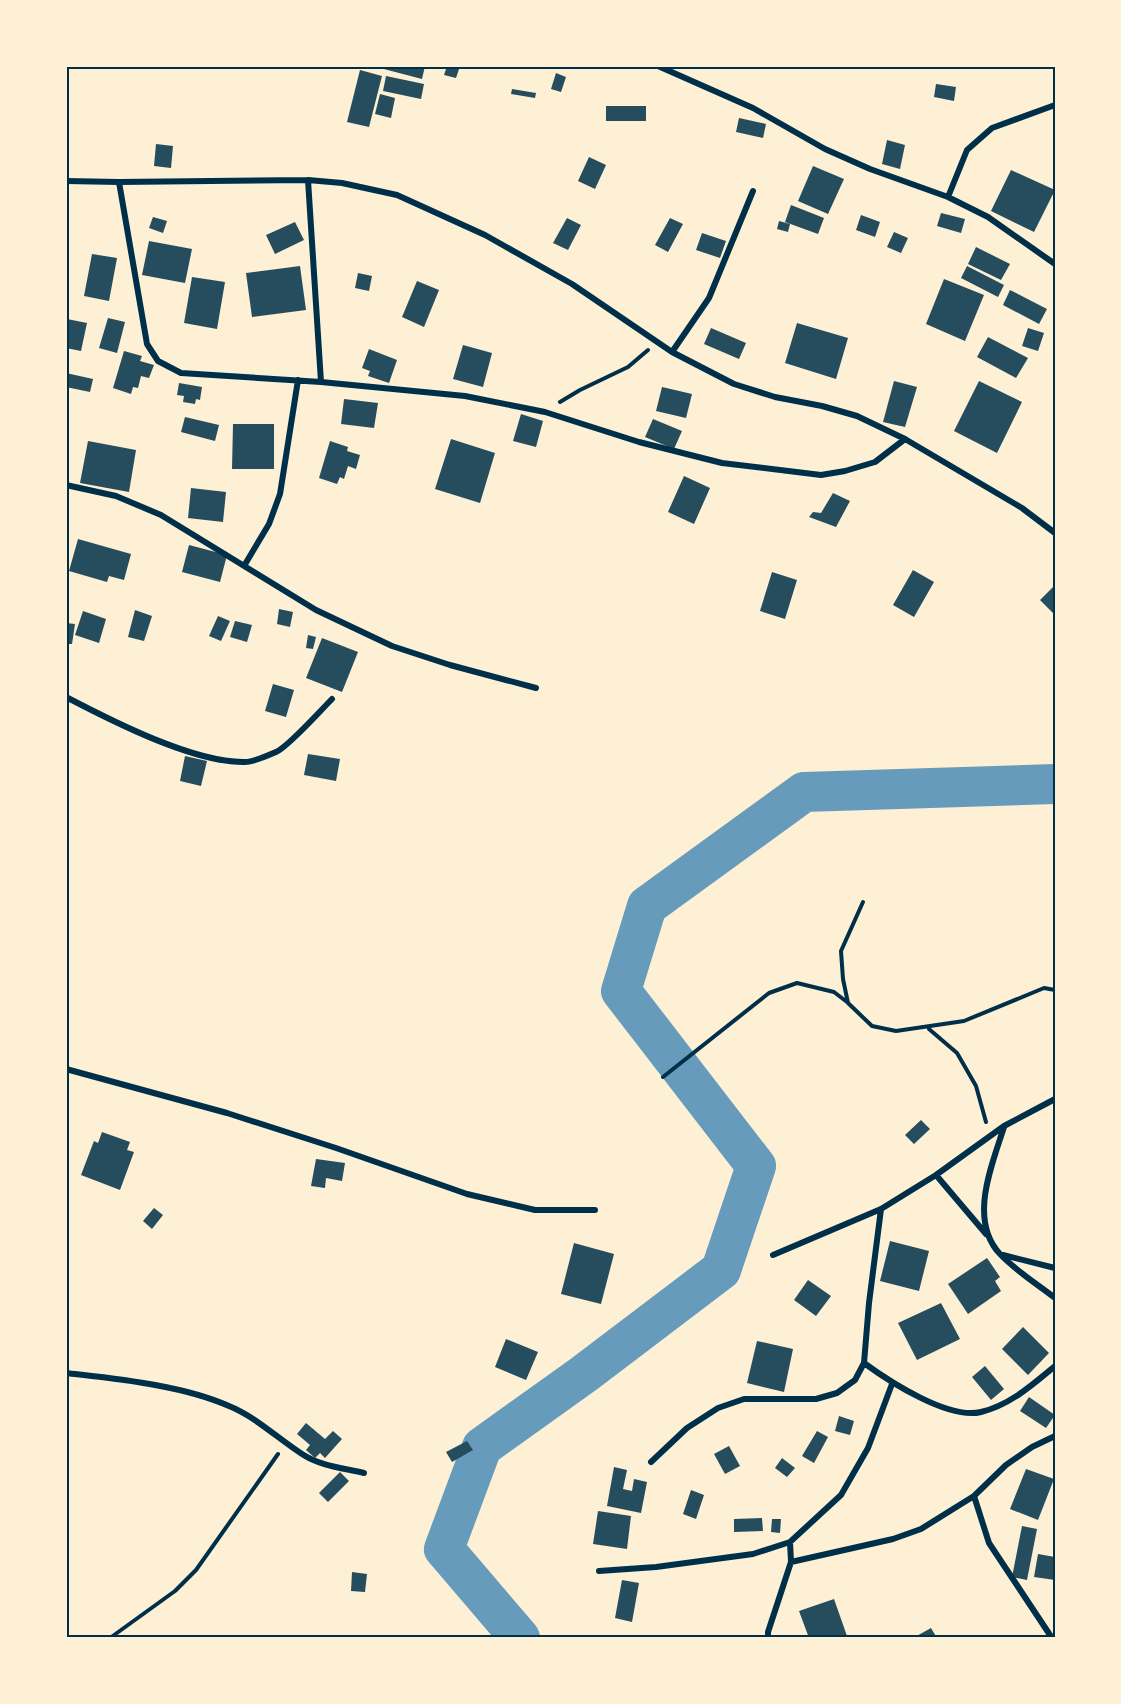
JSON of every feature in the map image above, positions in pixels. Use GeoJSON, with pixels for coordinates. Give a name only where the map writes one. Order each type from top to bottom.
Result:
{"type":"FeatureCollection","features":[{"type":"Feature","properties":{"kind":"street"},"geometry":{"type":"LineString","coordinates":[[658,66],[753,108],[825,149],[870,169],[948,196],[988,217],[1055,264]]}},
{"type":"Feature","properties":{"kind":"street"},"geometry":{"type":"LineString","coordinates":[[948,196],[967,150],[992,128],[1055,105]]}},
{"type":"Feature","properties":{"kind":"street"},"geometry":{"type":"LineString","coordinates":[[308,180],[321,382]]}},
{"type":"Feature","properties":{"kind":"street"},"geometry":{"type":"LineString","coordinates":[[66,181],[308,180],[342,183],[397,195],[485,235],[572,284],[672,352],[734,384],[775,397],[822,406],[857,416],[905,439],[1022,508],[1055,533]]}},
{"type":"Feature","properties":{"kind":"street"},"geometry":{"type":"LineString","coordinates":[[119,182],[147,344],[158,361],[182,373],[298,380],[465,396],[545,412],[639,442],[722,463],[821,474],[845,471],[875,462],[905,439]]}},
{"type":"Feature","properties":{"kind":"street"},"geometry":{"type":"LineString","coordinates":[[672,352],[709,298],[753,191]]}},
{"type":"Feature","properties":{"kind":"street"},"geometry":{"type":"LineString","coordinates":[[244,566],[269,524],[280,494],[298,380]]}},
{"type":"Feature","properties":{"kind":"street"},"geometry":{"type":"LineString","coordinates":[[66,485],[116,496],[161,515],[316,610],[392,645],[450,665],[536,688]]}},
{"type":"Feature","properties":{"kind":"street"},"geometry":{"type":"LineString","coordinates":[[66,697],[108,719],[180,748],[225,760],[248,762],[278,751],[332,699]]}},
{"type":"Feature","properties":{"kind":"street"},"geometry":{"type":"LineString","coordinates":[[66,1069],[227,1113],[467,1194],[535,1210],[595,1210]]}},
{"type":"Feature","properties":{"kind":"street"},"geometry":{"type":"LineString","coordinates":[[773,1255],[881,1209],[936,1175],[1005,1126],[1055,1099]]}},
{"type":"Feature","properties":{"kind":"street"},"geometry":{"type":"LineString","coordinates":[[987,1235],[984,1205],[989,1173],[1005,1126]]}},
{"type":"Feature","properties":{"kind":"street"},"geometry":{"type":"LineString","coordinates":[[936,1175],[987,1235],[1000,1254],[1055,1298]]}},
{"type":"Feature","properties":{"kind":"street"},"geometry":{"type":"LineString","coordinates":[[651,1462],[687,1428],[718,1408],[744,1399],[816,1399],[837,1393],[855,1380],[864,1363],[881,1209]]}},
{"type":"Feature","properties":{"kind":"street"},"geometry":{"type":"LineString","coordinates":[[1000,1254],[1055,1268]]}},
{"type":"Feature","properties":{"kind":"street"},"geometry":{"type":"LineString","coordinates":[[864,1363],[892,1384],[942,1407],[965,1413],[981,1412],[1018,1396],[1055,1366]]}},
{"type":"Feature","properties":{"kind":"street"},"geometry":{"type":"LineString","coordinates":[[66,1373],[190,1393],[229,1406],[257,1421],[303,1455],[323,1464],[364,1473]]}},
{"type":"Feature","properties":{"kind":"street"},"geometry":{"type":"LineString","coordinates":[[598,1571],[656,1567],[753,1554],[790,1542],[841,1495],[868,1448],[892,1384]]}},
{"type":"Feature","properties":{"kind":"street"},"geometry":{"type":"LineString","coordinates":[[791,1562],[892,1539],[921,1529],[974,1496],[1006,1465],[1032,1447],[1055,1436]]}},
{"type":"Feature","properties":{"kind":"street"},"geometry":{"type":"LineString","coordinates":[[974,1496],[989,1543],[1052,1638]]}},
{"type":"Feature","properties":{"kind":"street"},"geometry":{"type":"LineString","coordinates":[[768,1638],[791,1562],[790,1542]]}},
{"type":"Feature","properties":{"kind":"path"},"geometry":{"type":"LineString","coordinates":[[545,412],[580,390],[628,367],[658,342]]}},
{"type":"Feature","properties":{"kind":"path"},"geometry":{"type":"LineString","coordinates":[[848,1003],[841,951],[863,902]]}},
{"type":"Feature","properties":{"kind":"path"},"geometry":{"type":"LineString","coordinates":[[663,1077],[769,993],[797,983],[834,992],[872,1026],[896,1031],[964,1021],[1044,988],[1055,990]]}},
{"type":"Feature","properties":{"kind":"path"},"geometry":{"type":"LineString","coordinates":[[928,1028],[957,1053],[976,1086],[991,1137]]}},
{"type":"Feature","properties":{"kind":"path"},"geometry":{"type":"LineString","coordinates":[[110,1638],[175,1591],[196,1570],[286,1442]]}},
{"type":"Feature","properties":{"kind":"building"},"geometry":{"type":"Polygon","coordinates":[[[380,66],[425,66],[422,79],[380,68],[380,66]]]}},
{"type":"Feature","properties":{"kind":"building"},"geometry":{"type":"Polygon","coordinates":[[[447,66],[460,66],[456,78],[444,75],[447,66]]]}},
{"type":"Feature","properties":{"kind":"building"},"geometry":{"type":"Polygon","coordinates":[[[360,70],[382,76],[369,127],[347,122],[360,70]]]}},
{"type":"Feature","properties":{"kind":"building"},"geometry":{"type":"Polygon","coordinates":[[[556,73],[566,77],[561,92],[551,89],[556,73]]]}},
{"type":"Feature","properties":{"kind":"building"},"geometry":{"type":"Polygon","coordinates":[[[386,76],[424,84],[421,99],[383,91],[386,76]]]}},
{"type":"Feature","properties":{"kind":"building"},"geometry":{"type":"Polygon","coordinates":[[[936,84],[956,87],[954,101],[934,97],[936,84]]]}},
{"type":"Feature","properties":{"kind":"building"},"geometry":{"type":"Polygon","coordinates":[[[512,89],[536,93],[535,98],[511,94],[512,89]]]}},
{"type":"Feature","properties":{"kind":"building"},"geometry":{"type":"Polygon","coordinates":[[[380,94],[395,98],[391,118],[375,114],[380,94]]]}},
{"type":"Feature","properties":{"kind":"building"},"geometry":{"type":"Polygon","coordinates":[[[606,106],[646,106],[646,121],[606,121],[606,106]]]}},
{"type":"Feature","properties":{"kind":"building"},"geometry":{"type":"Polygon","coordinates":[[[739,118],[766,124],[763,138],[736,132],[739,118]]]}},
{"type":"Feature","properties":{"kind":"building"},"geometry":{"type":"Polygon","coordinates":[[[887,140],[905,145],[900,169],[882,164],[887,140]]]}},
{"type":"Feature","properties":{"kind":"building"},"geometry":{"type":"Polygon","coordinates":[[[156,144],[173,146],[171,168],[154,166],[156,144]]]}},
{"type":"Feature","properties":{"kind":"building"},"geometry":{"type":"Polygon","coordinates":[[[589,157],[606,165],[595,189],[578,181],[589,157]]]}},
{"type":"Feature","properties":{"kind":"building"},"geometry":{"type":"Polygon","coordinates":[[[813,166],[844,179],[828,214],[798,201],[813,166]]]}},
{"type":"Feature","properties":{"kind":"building"},"geometry":{"type":"Polygon","coordinates":[[[1011,170],[1055,190],[1034,232],[991,211],[1011,170]]]}},
{"type":"Feature","properties":{"kind":"building"},"geometry":{"type":"Polygon","coordinates":[[[791,205],[824,218],[818,234],[785,222],[791,205]]]}},
{"type":"Feature","properties":{"kind":"building"},"geometry":{"type":"Polygon","coordinates":[[[941,213],[965,219],[961,233],[937,226],[941,213]]]}},
{"type":"Feature","properties":{"kind":"building"},"geometry":{"type":"Polygon","coordinates":[[[861,215],[880,222],[875,237],[856,230],[861,215]]]}},
{"type":"Feature","properties":{"kind":"building"},"geometry":{"type":"Polygon","coordinates":[[[153,217],[167,221],[163,233],[149,228],[153,217]]]}},
{"type":"Feature","properties":{"kind":"building"},"geometry":{"type":"Polygon","coordinates":[[[567,218],[581,225],[568,250],[553,243],[567,218]]]}},
{"type":"Feature","properties":{"kind":"building"},"geometry":{"type":"Polygon","coordinates":[[[670,218],[683,224],[668,252],[655,245],[670,218]]]}},
{"type":"Feature","properties":{"kind":"building"},"geometry":{"type":"Polygon","coordinates":[[[779,221],[790,224],[788,232],[777,229],[779,221]]]}},
{"type":"Feature","properties":{"kind":"building"},"geometry":{"type":"Polygon","coordinates":[[[295,222],[304,240],[275,254],[266,235],[295,222]]]}},
{"type":"Feature","properties":{"kind":"building"},"geometry":{"type":"Polygon","coordinates":[[[894,232],[908,238],[901,253],[887,247],[894,232]]]}},
{"type":"Feature","properties":{"kind":"building"},"geometry":{"type":"Polygon","coordinates":[[[702,233],[726,241],[720,258],[696,250],[702,233]]]}},
{"type":"Feature","properties":{"kind":"building"},"geometry":{"type":"Polygon","coordinates":[[[149,241],[192,249],[185,283],[142,275],[149,241]]]}},
{"type":"Feature","properties":{"kind":"building"},"geometry":{"type":"Polygon","coordinates":[[[976,247],[1010,264],[1001,280],[968,264],[976,247]]]}},
{"type":"Feature","properties":{"kind":"building"},"geometry":{"type":"Polygon","coordinates":[[[92,254],[117,258],[109,301],[84,296],[92,254]]]}},
{"type":"Feature","properties":{"kind":"building"},"geometry":{"type":"Polygon","coordinates":[[[300,266],[306,310],[252,317],[246,273],[300,266]]]}},
{"type":"Feature","properties":{"kind":"building"},"geometry":{"type":"Polygon","coordinates":[[[967,266],[1004,285],[998,297],[961,278],[967,266]]]}},
{"type":"Feature","properties":{"kind":"building"},"geometry":{"type":"Polygon","coordinates":[[[358,273],[372,276],[369,291],[355,288],[358,273]]]}},
{"type":"Feature","properties":{"kind":"building"},"geometry":{"type":"Polygon","coordinates":[[[192,277],[225,282],[217,329],[184,323],[192,277]]]}},
{"type":"Feature","properties":{"kind":"building"},"geometry":{"type":"Polygon","coordinates":[[[944,279],[984,295],[965,341],[926,324],[944,279]]]}},
{"type":"Feature","properties":{"kind":"building"},"geometry":{"type":"Polygon","coordinates":[[[417,281],[439,290],[424,327],[402,317],[417,281]]]}},
{"type":"Feature","properties":{"kind":"building"},"geometry":{"type":"Polygon","coordinates":[[[1010,290],[1047,309],[1039,324],[1003,305],[1010,290]]]}},
{"type":"Feature","properties":{"kind":"building"},"geometry":{"type":"Polygon","coordinates":[[[66,309],[69,310],[67,319],[87,323],[81,351],[66,348],[66,309]]]}},
{"type":"Feature","properties":{"kind":"building"},"geometry":{"type":"Polygon","coordinates":[[[108,318],[125,322],[117,353],[99,348],[108,318]]]}},
{"type":"Feature","properties":{"kind":"building"},"geometry":{"type":"Polygon","coordinates":[[[797,323],[848,338],[836,379],[785,363],[797,323]]]}},
{"type":"Feature","properties":{"kind":"building"},"geometry":{"type":"Polygon","coordinates":[[[711,328],[746,343],[739,359],[704,344],[711,328]]]}},
{"type":"Feature","properties":{"kind":"building"},"geometry":{"type":"Polygon","coordinates":[[[1028,328],[1044,333],[1038,351],[1022,346],[1028,328]]]}},
{"type":"Feature","properties":{"kind":"building"},"geometry":{"type":"Polygon","coordinates":[[[988,337],[1028,358],[1016,378],[977,357],[988,337]]]}},
{"type":"Feature","properties":{"kind":"building"},"geometry":{"type":"Polygon","coordinates":[[[463,345],[492,353],[483,387],[453,379],[463,345]]]}},
{"type":"Feature","properties":{"kind":"building"},"geometry":{"type":"Polygon","coordinates":[[[369,349],[397,360],[389,383],[368,376],[370,371],[362,368],[369,349]]]}},
{"type":"Feature","properties":{"kind":"building"},"geometry":{"type":"Polygon","coordinates":[[[124,351],[142,356],[140,361],[154,365],[149,378],[141,376],[138,388],[133,387],[131,394],[113,388],[124,351]]]}},
{"type":"Feature","properties":{"kind":"building"},"geometry":{"type":"Polygon","coordinates":[[[66,373],[93,379],[90,392],[66,387],[66,373]]]}},
{"type":"Feature","properties":{"kind":"building"},"geometry":{"type":"Polygon","coordinates":[[[894,381],[917,387],[905,427],[883,422],[894,381]]]}},
{"type":"Feature","properties":{"kind":"building"},"geometry":{"type":"Polygon","coordinates":[[[979,381],[1022,402],[997,453],[954,431],[979,381]]]}},
{"type":"Feature","properties":{"kind":"building"},"geometry":{"type":"Polygon","coordinates":[[[179,383],[202,387],[200,400],[196,399],[195,404],[183,402],[184,396],[177,395],[179,383]]]}},
{"type":"Feature","properties":{"kind":"building"},"geometry":{"type":"Polygon","coordinates":[[[662,387],[692,394],[686,418],[656,411],[662,387]]]}},
{"type":"Feature","properties":{"kind":"building"},"geometry":{"type":"Polygon","coordinates":[[[344,399],[378,403],[374,428],[341,424],[344,399]]]}},
{"type":"Feature","properties":{"kind":"building"},"geometry":{"type":"Polygon","coordinates":[[[521,414],[543,421],[536,447],[513,441],[521,414]]]}},
{"type":"Feature","properties":{"kind":"building"},"geometry":{"type":"Polygon","coordinates":[[[185,417],[219,425],[215,441],[181,432],[185,417]]]}},
{"type":"Feature","properties":{"kind":"building"},"geometry":{"type":"Polygon","coordinates":[[[653,419],[682,431],[674,449],[645,437],[653,419]]]}},
{"type":"Feature","properties":{"kind":"building"},"geometry":{"type":"Polygon","coordinates":[[[233,424],[274,424],[274,469],[232,469],[233,424]]]}},
{"type":"Feature","properties":{"kind":"building"},"geometry":{"type":"Polygon","coordinates":[[[451,439],[495,453],[480,503],[435,489],[451,439]]]}},
{"type":"Feature","properties":{"kind":"building"},"geometry":{"type":"Polygon","coordinates":[[[88,441],[136,450],[129,492],[80,483],[88,441]]]}},
{"type":"Feature","properties":{"kind":"building"},"geometry":{"type":"Polygon","coordinates":[[[330,441],[348,447],[347,451],[360,455],[356,469],[348,466],[344,479],[340,477],[337,484],[319,478],[330,441]]]}},
{"type":"Feature","properties":{"kind":"building"},"geometry":{"type":"Polygon","coordinates":[[[684,476],[710,488],[694,524],[668,512],[684,476]]]}},
{"type":"Feature","properties":{"kind":"building"},"geometry":{"type":"Polygon","coordinates":[[[191,488],[226,492],[223,522],[188,518],[191,488]]]}},
{"type":"Feature","properties":{"kind":"building"},"geometry":{"type":"Polygon","coordinates":[[[833,493],[850,501],[836,527],[809,517],[813,512],[821,513],[833,493]]]}},
{"type":"Feature","properties":{"kind":"building"},"geometry":{"type":"Polygon","coordinates":[[[78,539],[131,554],[124,580],[109,576],[107,582],[69,571],[78,539]]]}},
{"type":"Feature","properties":{"kind":"building"},"geometry":{"type":"Polygon","coordinates":[[[189,545],[227,555],[220,582],[182,572],[189,545]]]}},
{"type":"Feature","properties":{"kind":"building"},"geometry":{"type":"Polygon","coordinates":[[[913,570],[934,582],[914,617],[893,605],[913,570]]]}},
{"type":"Feature","properties":{"kind":"building"},"geometry":{"type":"Polygon","coordinates":[[[772,572],[797,580],[785,619],[760,611],[772,572]]]}},
{"type":"Feature","properties":{"kind":"building"},"geometry":{"type":"Polygon","coordinates":[[[1053,587],[1055,589],[1055,615],[1040,600],[1053,587]]]}},
{"type":"Feature","properties":{"kind":"building"},"geometry":{"type":"Polygon","coordinates":[[[279,609],[293,612],[290,627],[277,624],[279,609]]]}},
{"type":"Feature","properties":{"kind":"building"},"geometry":{"type":"Polygon","coordinates":[[[135,610],[152,616],[144,641],[128,637],[135,610]]]}},
{"type":"Feature","properties":{"kind":"building"},"geometry":{"type":"Polygon","coordinates":[[[83,611],[106,619],[99,643],[75,635],[83,611]]]}},
{"type":"Feature","properties":{"kind":"building"},"geometry":{"type":"Polygon","coordinates":[[[218,616],[230,621],[221,641],[209,636],[218,616]]]}},
{"type":"Feature","properties":{"kind":"building"},"geometry":{"type":"Polygon","coordinates":[[[235,621],[252,625],[247,642],[230,637],[235,621]]]}},
{"type":"Feature","properties":{"kind":"building"},"geometry":{"type":"Polygon","coordinates":[[[66,623],[75,624],[72,644],[66,644],[66,623]]]}},
{"type":"Feature","properties":{"kind":"building"},"geometry":{"type":"Polygon","coordinates":[[[308,635],[316,637],[313,649],[306,648],[308,635]]]}},
{"type":"Feature","properties":{"kind":"building"},"geometry":{"type":"Polygon","coordinates":[[[322,638],[358,652],[342,692],[306,678],[322,638]]]}},
{"type":"Feature","properties":{"kind":"building"},"geometry":{"type":"Polygon","coordinates":[[[273,684],[294,690],[286,717],[265,711],[273,684]]]}},
{"type":"Feature","properties":{"kind":"building"},"geometry":{"type":"Polygon","coordinates":[[[308,754],[340,759],[336,781],[304,775],[308,754]]]}},
{"type":"Feature","properties":{"kind":"building"},"geometry":{"type":"Polygon","coordinates":[[[185,756],[207,761],[201,786],[180,781],[185,756]]]}},
{"type":"Feature","properties":{"kind":"building"},"geometry":{"type":"Polygon","coordinates":[[[921,1120],[930,1129],[914,1144],[905,1135],[921,1120]]]}},
{"type":"Feature","properties":{"kind":"building"},"geometry":{"type":"Polygon","coordinates":[[[102,1132],[130,1142],[127,1150],[134,1152],[120,1190],[81,1175],[94,1141],[98,1143],[102,1132]]]}},
{"type":"Feature","properties":{"kind":"building"},"geometry":{"type":"Polygon","coordinates":[[[316,1159],[345,1163],[342,1181],[326,1178],[325,1188],[311,1186],[316,1159]]]}},
{"type":"Feature","properties":{"kind":"building"},"geometry":{"type":"Polygon","coordinates":[[[154,1208],[163,1215],[152,1229],[143,1221],[154,1208]]]}},
{"type":"Feature","properties":{"kind":"building"},"geometry":{"type":"Polygon","coordinates":[[[890,1241],[929,1251],[919,1291],[880,1281],[890,1241]]]}},
{"type":"Feature","properties":{"kind":"building"},"geometry":{"type":"Polygon","coordinates":[[[574,1243],[614,1254],[601,1304],[561,1294],[574,1243]]]}},
{"type":"Feature","properties":{"kind":"building"},"geometry":{"type":"Polygon","coordinates":[[[987,1258],[1000,1277],[995,1281],[1001,1291],[968,1314],[948,1284],[987,1258]]]}},
{"type":"Feature","properties":{"kind":"building"},"geometry":{"type":"Polygon","coordinates":[[[808,1280],[831,1296],[816,1316],[794,1300],[808,1280]]]}},
{"type":"Feature","properties":{"kind":"building"},"geometry":{"type":"Polygon","coordinates":[[[941,1303],[960,1339],[917,1360],[898,1323],[941,1303]]]}},
{"type":"Feature","properties":{"kind":"building"},"geometry":{"type":"Polygon","coordinates":[[[1023,1327],[1049,1353],[1028,1375],[1002,1349],[1023,1327]]]}},
{"type":"Feature","properties":{"kind":"building"},"geometry":{"type":"Polygon","coordinates":[[[506,1339],[538,1352],[526,1380],[495,1367],[506,1339]]]}},
{"type":"Feature","properties":{"kind":"building"},"geometry":{"type":"Polygon","coordinates":[[[757,1341],[793,1349],[784,1392],[747,1383],[757,1341]]]}},
{"type":"Feature","properties":{"kind":"building"},"geometry":{"type":"Polygon","coordinates":[[[985,1366],[1004,1389],[991,1400],[972,1377],[985,1366]]]}},
{"type":"Feature","properties":{"kind":"building"},"geometry":{"type":"Polygon","coordinates":[[[1029,1397],[1055,1415],[1046,1428],[1020,1411],[1029,1397]]]}},
{"type":"Feature","properties":{"kind":"building"},"geometry":{"type":"Polygon","coordinates":[[[839,1416],[854,1421],[850,1435],[835,1431],[839,1416]]]}},
{"type":"Feature","properties":{"kind":"building"},"geometry":{"type":"Polygon","coordinates":[[[306,1423],[325,1439],[333,1431],[342,1439],[325,1458],[320,1453],[315,1458],[306,1450],[310,1445],[297,1434],[306,1423]]]}},
{"type":"Feature","properties":{"kind":"building"},"geometry":{"type":"Polygon","coordinates":[[[817,1431],[828,1437],[814,1463],[802,1456],[817,1431]]]}},
{"type":"Feature","properties":{"kind":"building"},"geometry":{"type":"Polygon","coordinates":[[[467,1441],[473,1450],[452,1462],[446,1452],[467,1441]]]}},
{"type":"Feature","properties":{"kind":"building"},"geometry":{"type":"Polygon","coordinates":[[[729,1446],[740,1466],[725,1474],[714,1454],[729,1446]]]}},
{"type":"Feature","properties":{"kind":"building"},"geometry":{"type":"Polygon","coordinates":[[[782,1458],[795,1468],[787,1477],[775,1468],[782,1458]]]}},
{"type":"Feature","properties":{"kind":"building"},"geometry":{"type":"Polygon","coordinates":[[[614,1467],[627,1470],[623,1489],[632,1491],[634,1479],[647,1482],[641,1513],[607,1506],[614,1467]]]}},
{"type":"Feature","properties":{"kind":"building"},"geometry":{"type":"Polygon","coordinates":[[[1026,1469],[1054,1479],[1038,1520],[1010,1509],[1026,1469]]]}},
{"type":"Feature","properties":{"kind":"building"},"geometry":{"type":"Polygon","coordinates":[[[340,1472],[349,1481],[328,1502],[319,1493],[340,1472]]]}},
{"type":"Feature","properties":{"kind":"building"},"geometry":{"type":"Polygon","coordinates":[[[691,1490],[704,1495],[696,1519],[683,1514],[691,1490]]]}},
{"type":"Feature","properties":{"kind":"building"},"geometry":{"type":"Polygon","coordinates":[[[598,1511],[631,1516],[627,1549],[593,1544],[598,1511]]]}},
{"type":"Feature","properties":{"kind":"building"},"geometry":{"type":"Polygon","coordinates":[[[762,1518],[763,1531],[734,1532],[734,1519],[762,1518]]]}},
{"type":"Feature","properties":{"kind":"building"},"geometry":{"type":"Polygon","coordinates":[[[772,1519],[781,1519],[780,1533],[771,1532],[772,1519]]]}},
{"type":"Feature","properties":{"kind":"building"},"geometry":{"type":"Polygon","coordinates":[[[1022,1526],[1037,1529],[1027,1580],[1012,1577],[1022,1526]]]}},
{"type":"Feature","properties":{"kind":"building"},"geometry":{"type":"Polygon","coordinates":[[[1038,1554],[1055,1557],[1055,1580],[1034,1577],[1038,1554]]]}},
{"type":"Feature","properties":{"kind":"building"},"geometry":{"type":"Polygon","coordinates":[[[352,1572],[367,1574],[365,1592],[351,1591],[352,1572]]]}},
{"type":"Feature","properties":{"kind":"building"},"geometry":{"type":"Polygon","coordinates":[[[622,1580],[639,1583],[632,1622],[615,1618],[622,1580]]]}},
{"type":"Feature","properties":{"kind":"building"},"geometry":{"type":"Polygon","coordinates":[[[834,1599],[847,1636],[809,1638],[799,1611],[834,1599]]]}},
{"type":"Feature","properties":{"kind":"building"},"geometry":{"type":"Polygon","coordinates":[[[931,1628],[937,1638],[913,1638],[931,1628]]]}},
{"type":"Feature","properties":{"kind":"waterway"},"geometry":{"type":"LineString","coordinates":[[520,1638],[444,1549],[482,1447],[584,1374],[721,1270],[756,1166],[621,991],[647,906],[804,792],[1055,784]]}}]}
